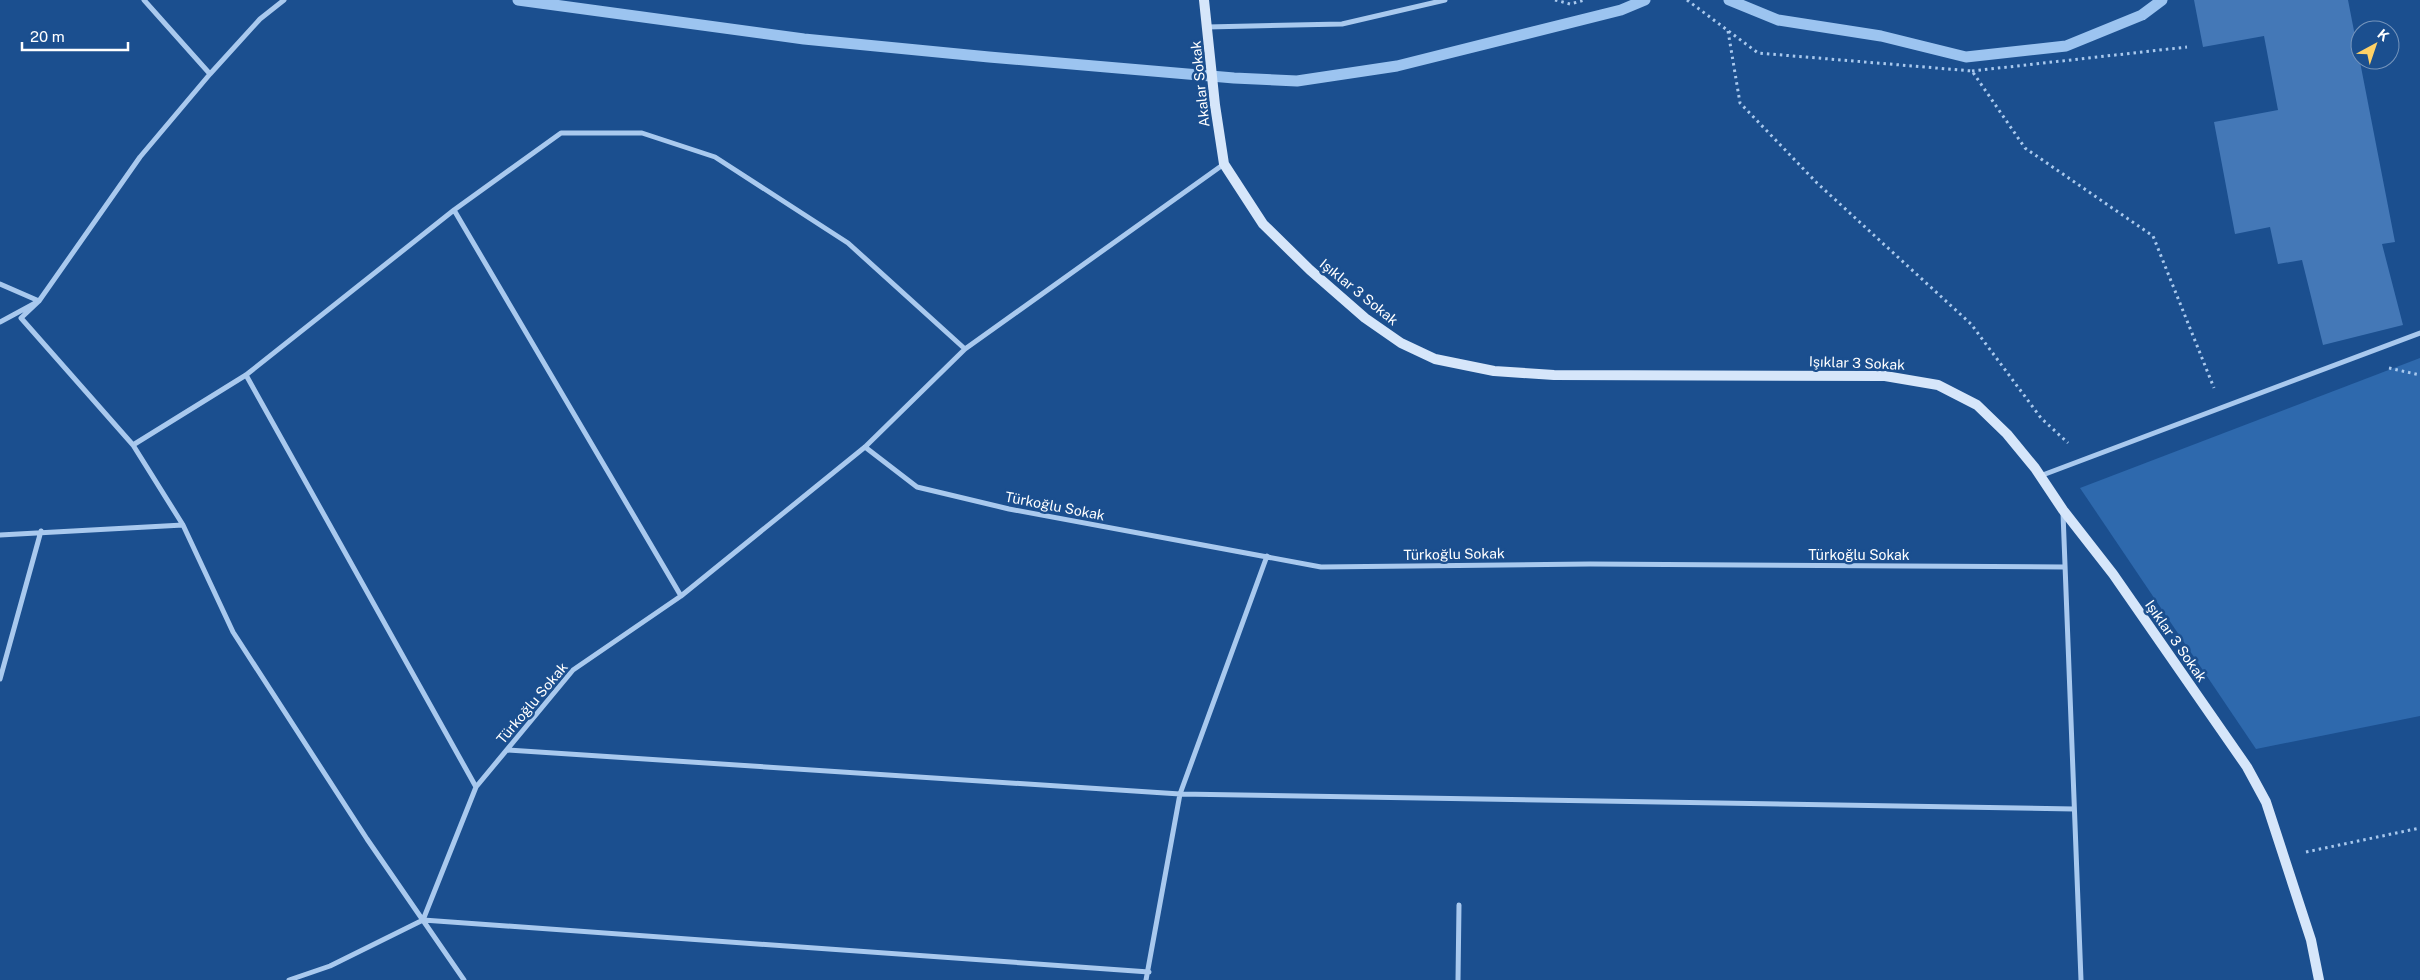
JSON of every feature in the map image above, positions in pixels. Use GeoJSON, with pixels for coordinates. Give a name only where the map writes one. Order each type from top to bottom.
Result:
{"type":"FeatureCollection","features":[{"type":"Feature","properties":{"kind":"street"},"geometry":{"type":"LineString","coordinates":[[144,0],[210,74]]}},
{"type":"Feature","properties":{"kind":"street"},"geometry":{"type":"LineString","coordinates":[[284,0],[260,20],[210,74],[140,157],[39,302],[21,318],[133,445],[183,525],[233,632],[422,920],[464,980]]}},
{"type":"Feature","properties":{"kind":"street","name":"Akalar Sokak"},"geometry":{"type":"LineString","coordinates":[[1204,0],[1215,105],[1224,164]]}},
{"type":"Feature","properties":{"kind":"street"},"geometry":{"type":"LineString","coordinates":[[1207,27],[1342,24],[1445,0]]}},
{"type":"Feature","properties":{"kind":"street"},"geometry":{"type":"LineString","coordinates":[[133,445],[246,376],[454,210],[561,133],[642,133],[715,157],[848,244],[965,349]]}},
{"type":"Feature","properties":{"kind":"street","name":"Türkoğlu Sokak"},"geometry":{"type":"LineString","coordinates":[[422,920],[476,787],[573,670],[681,596],[865,447],[965,349],[1224,164]]}},
{"type":"Feature","properties":{"kind":"street","name":"Işıklar 3 Sokak"},"geometry":{"type":"LineString","coordinates":[[1224,164],[1263,224],[1310,270],[1365,318],[1401,343],[1435,359],[1494,371],[1554,375],[1885,376],[1913,379],[1938,385],[1977,405],[2007,434],[2040,476],[2063,510],[2113,574],[2247,767],[2266,802],[2311,940],[2319,980]]}},
{"type":"Feature","properties":{"kind":"street"},"geometry":{"type":"LineString","coordinates":[[454,210],[681,596]]}},
{"type":"Feature","properties":{"kind":"street"},"geometry":{"type":"LineString","coordinates":[[0,284],[39,302]]}},
{"type":"Feature","properties":{"kind":"street"},"geometry":{"type":"LineString","coordinates":[[0,322],[39,302]]}},
{"type":"Feature","properties":{"kind":"street"},"geometry":{"type":"LineString","coordinates":[[2040,476],[2420,333]]}},
{"type":"Feature","properties":{"kind":"street"},"geometry":{"type":"LineString","coordinates":[[246,376],[476,787]]}},
{"type":"Feature","properties":{"kind":"street","name":"Türkoğlu Sokak"},"geometry":{"type":"LineString","coordinates":[[865,447],[916,487],[1010,509],[1321,567],[1590,564],[2064,567]]}},
{"type":"Feature","properties":{"kind":"street"},"geometry":{"type":"LineString","coordinates":[[2063,510],[2081,980]]}},
{"type":"Feature","properties":{"kind":"street"},"geometry":{"type":"LineString","coordinates":[[0,535],[41,531],[183,525]]}},
{"type":"Feature","properties":{"kind":"street"},"geometry":{"type":"LineString","coordinates":[[0,679],[41,531]]}},
{"type":"Feature","properties":{"kind":"street"},"geometry":{"type":"LineString","coordinates":[[1146,980],[1149,972],[1180,794],[1267,556]]}},
{"type":"Feature","properties":{"kind":"street"},"geometry":{"type":"LineString","coordinates":[[507,750],[1180,794],[2074,809]]}},
{"type":"Feature","properties":{"kind":"street"},"geometry":{"type":"LineString","coordinates":[[1458,980],[1459,905]]}},
{"type":"Feature","properties":{"kind":"street"},"geometry":{"type":"LineString","coordinates":[[289,980],[330,966],[422,920],[1149,972]]}},
{"type":"Feature","properties":{"kind":"path"},"geometry":{"type":"LineString","coordinates":[[1555,0],[1570,4],[1585,0]]}},
{"type":"Feature","properties":{"kind":"path"},"geometry":{"type":"LineString","coordinates":[[1687,0],[1758,53],[1972,71],[2187,47]]}},
{"type":"Feature","properties":{"kind":"path"},"geometry":{"type":"LineString","coordinates":[[1727,31],[1740,103],[1817,183],[1971,324],[2041,418],[2086,459]]}},
{"type":"Feature","properties":{"kind":"path"},"geometry":{"type":"LineString","coordinates":[[1972,71],[2025,148],[2153,236],[2222,408]]}},
{"type":"Feature","properties":{"kind":"path"},"geometry":{"type":"LineString","coordinates":[[2284,857],[2420,828]]}},
{"type":"Feature","properties":{"kind":"shaded area"},"geometry":{"type":"Polygon","coordinates":[[[2420,358],[2420,716],[2256,749],[2080,488],[2420,358]]]}},
{"type":"Feature","properties":{"kind":"building"},"geometry":{"type":"Polygon","coordinates":[[[2194,0],[2348,0],[2352,20],[2350,20],[2350,70],[2362,70],[2395,242],[2382,244],[2403,325],[2323,345],[2302,260],[2278,264],[2270,227],[2235,234],[2214,122],[2278,110],[2264,36],[2203,47],[2194,0]]]}},
{"type":"Feature","properties":{"kind":"waterway"},"geometry":{"type":"LineString","coordinates":[[518,0],[804,39],[1234,78],[1297,81],[1397,66],[1621,10],[1645,0]]}},
{"type":"Feature","properties":{"kind":"waterway"},"geometry":{"type":"LineString","coordinates":[[1729,0],[1778,20],[1881,36],[1966,57],[2066,46],[2142,15],[2162,0]]}}]}
